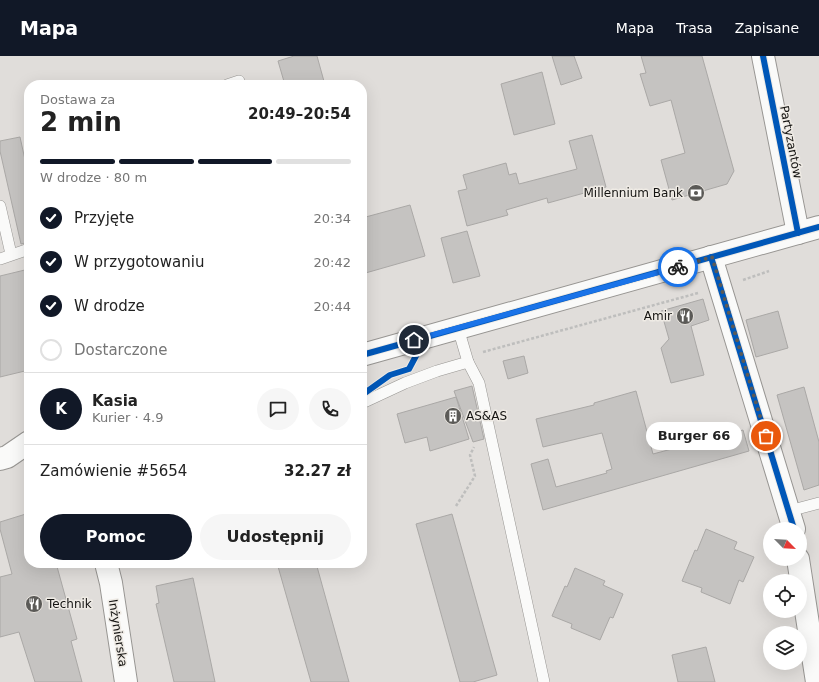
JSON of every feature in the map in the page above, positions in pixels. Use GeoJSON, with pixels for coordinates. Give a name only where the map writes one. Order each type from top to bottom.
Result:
{"type":"FeatureCollection","features":[{"type":"Feature","properties":{"kind":"street","name":"Partyzantów"},"geometry":{"type":"LineString","coordinates":[[763,56],[798,233]]}},
{"type":"Feature","properties":{"kind":"street"},"geometry":{"type":"LineString","coordinates":[[367,354],[819,227]]}},
{"type":"Feature","properties":{"kind":"street"},"geometry":{"type":"LineString","coordinates":[[712,257],[791,520]]}},
{"type":"Feature","properties":{"kind":"street"},"geometry":{"type":"LineString","coordinates":[[2,460],[24,445]]}},
{"type":"Feature","properties":{"kind":"street"},"geometry":{"type":"LineString","coordinates":[[2,460],[24,461]]}},
{"type":"Feature","properties":{"kind":"street"},"geometry":{"type":"LineString","coordinates":[[799,566],[817,682]]}},
{"type":"Feature","properties":{"kind":"street","name":"Inżynierska"},"geometry":{"type":"LineString","coordinates":[[109,570],[126,682]]}},
{"type":"Feature","properties":{"kind":"lane"},"geometry":{"type":"LineString","coordinates":[[0,206],[12,254]]}},
{"type":"Feature","properties":{"kind":"lane"},"geometry":{"type":"LineString","coordinates":[[0,259],[24,250]]}},
{"type":"Feature","properties":{"kind":"lane"},"geometry":{"type":"LineString","coordinates":[[458,328],[468,362],[478,383],[544,682]]}},
{"type":"Feature","properties":{"kind":"lane"},"geometry":{"type":"LineString","coordinates":[[367,401],[437,371],[468,362]]}},
{"type":"Feature","properties":{"kind":"lane"},"geometry":{"type":"LineString","coordinates":[[791,520],[819,503]]}},
{"type":"Feature","properties":{"kind":"path"},"geometry":{"type":"LineString","coordinates":[[465,351],[485,353],[720,287],[769,271]]}},
{"type":"Feature","properties":{"kind":"path"},"geometry":{"type":"LineString","coordinates":[[456,506],[475,476],[470,455],[487,421]]}},
{"type":"Feature","properties":{"kind":"building"},"geometry":{"type":"Polygon","coordinates":[[[294,56],[317,56],[324,80],[284,80],[278,61],[294,56]]]}},
{"type":"Feature","properties":{"kind":"building"},"geometry":{"type":"Polygon","coordinates":[[[552,56],[574,56],[582,78],[561,85],[552,56]]]}},
{"type":"Feature","properties":{"kind":"building"},"geometry":{"type":"Polygon","coordinates":[[[641,56],[702,56],[734,171],[727,184],[672,200],[661,160],[685,153],[671,100],[650,106],[640,74],[646,73],[641,56]]]}},
{"type":"Feature","properties":{"kind":"building"},"geometry":{"type":"Polygon","coordinates":[[[542,72],[555,124],[514,135],[501,84],[542,72]]]}},
{"type":"Feature","properties":{"kind":"building"},"geometry":{"type":"Polygon","coordinates":[[[592,135],[606,187],[548,203],[547,198],[506,210],[508,215],[467,226],[458,191],[467,189],[463,175],[506,163],[509,175],[516,173],[519,184],[577,169],[569,141],[592,135]]]}},
{"type":"Feature","properties":{"kind":"building"},"geometry":{"type":"Polygon","coordinates":[[[20,137],[24,155],[24,243],[21,244],[0,151],[0,141],[20,137]]]}},
{"type":"Feature","properties":{"kind":"building"},"geometry":{"type":"Polygon","coordinates":[[[410,205],[425,256],[367,273],[367,217],[410,205]]]}},
{"type":"Feature","properties":{"kind":"building"},"geometry":{"type":"Polygon","coordinates":[[[467,231],[480,276],[453,283],[441,238],[467,231]]]}},
{"type":"Feature","properties":{"kind":"building"},"geometry":{"type":"Polygon","coordinates":[[[24,270],[24,371],[0,377],[0,276],[24,270]]]}},
{"type":"Feature","properties":{"kind":"building"},"geometry":{"type":"Polygon","coordinates":[[[703,299],[709,320],[691,326],[704,375],[671,383],[661,348],[669,339],[661,311],[703,299]]]}},
{"type":"Feature","properties":{"kind":"building"},"geometry":{"type":"Polygon","coordinates":[[[778,311],[788,348],[756,357],[746,320],[778,311]]]}},
{"type":"Feature","properties":{"kind":"building"},"geometry":{"type":"Polygon","coordinates":[[[524,356],[528,373],[508,379],[503,361],[524,356]]]}},
{"type":"Feature","properties":{"kind":"building"},"geometry":{"type":"Polygon","coordinates":[[[472,386],[484,439],[473,442],[454,391],[472,386]]]}},
{"type":"Feature","properties":{"kind":"building"},"geometry":{"type":"Polygon","coordinates":[[[804,387],[819,442],[819,485],[804,490],[777,395],[804,387]]]}},
{"type":"Feature","properties":{"kind":"building"},"geometry":{"type":"Polygon","coordinates":[[[636,391],[653,454],[743,430],[749,451],[543,510],[531,464],[548,459],[556,487],[607,473],[606,471],[612,469],[602,433],[543,447],[536,419],[594,405],[594,403],[636,391]]]}},
{"type":"Feature","properties":{"kind":"building"},"geometry":{"type":"Polygon","coordinates":[[[456,397],[469,439],[430,451],[427,437],[405,443],[397,414],[456,397]]]}},
{"type":"Feature","properties":{"kind":"building"},"geometry":{"type":"Polygon","coordinates":[[[452,514],[497,675],[473,682],[460,682],[416,524],[452,514]]]}},
{"type":"Feature","properties":{"kind":"building","name":"Technik"},"geometry":{"type":"Polygon","coordinates":[[[24,515],[24,568],[57,568],[77,639],[71,641],[82,682],[35,682],[19,632],[0,637],[0,577],[12,574],[0,529],[0,522],[24,515]]]}},
{"type":"Feature","properties":{"kind":"building"},"geometry":{"type":"Polygon","coordinates":[[[706,529],[737,542],[734,549],[754,557],[743,582],[739,580],[730,604],[701,592],[702,588],[682,581],[706,529]]]}},
{"type":"Feature","properties":{"kind":"building"},"geometry":{"type":"Polygon","coordinates":[[[278,568],[317,568],[349,682],[311,682],[278,568]]]}},
{"type":"Feature","properties":{"kind":"building"},"geometry":{"type":"Polygon","coordinates":[[[575,568],[605,581],[603,585],[623,594],[613,618],[610,617],[600,640],[571,628],[572,624],[552,616],[565,586],[567,587],[575,568]]]}},
{"type":"Feature","properties":{"kind":"building"},"geometry":{"type":"Polygon","coordinates":[[[193,578],[215,682],[174,682],[156,604],[159,603],[156,586],[193,578]]]}},
{"type":"Feature","properties":{"kind":"building"},"geometry":{"type":"Polygon","coordinates":[[[706,647],[715,682],[678,682],[672,655],[706,647]]]}},
{"type":"Feature","properties":{"kind":"cycle path"},"geometry":{"type":"LineString","coordinates":[[763,56],[798,233]]}},
{"type":"Feature","properties":{"kind":"cycle path"},"geometry":{"type":"LineString","coordinates":[[367,354],[819,227]]}},
{"type":"Feature","properties":{"kind":"cycle path"},"geometry":{"type":"LineString","coordinates":[[711,257],[792,522]]}},
{"type":"Feature","properties":{"kind":"cycle path"},"geometry":{"type":"LineString","coordinates":[[367,391],[390,375],[409,369],[426,337]]}},
{"type":"Feature","properties":{"kind":"way so far"},"geometry":{"type":"LineString","coordinates":[[678,267],[712,257],[766,436]]}},
{"type":"Feature","properties":{"kind":"place","name":"Millennium Bank"},"geometry":{"type":"Point","coordinates":[696,193]}},
{"type":"Feature","properties":{"kind":"place","name":"Amir"},"geometry":{"type":"Point","coordinates":[685,316]}},
{"type":"Feature","properties":{"kind":"place","name":"AS&AS"},"geometry":{"type":"Point","coordinates":[453,416]}},
{"type":"Feature","properties":{"kind":"place","name":"Burger 66"},"geometry":{"type":"Point","coordinates":[766,436]}},
{"type":"Feature","properties":{"kind":"place","name":"Technik"},"geometry":{"type":"Point","coordinates":[34,604]}},
{"type":"Feature","properties":{"kind":"route"},"geometry":{"type":"LineString","coordinates":[[414,340],[678,267]]}}]}
